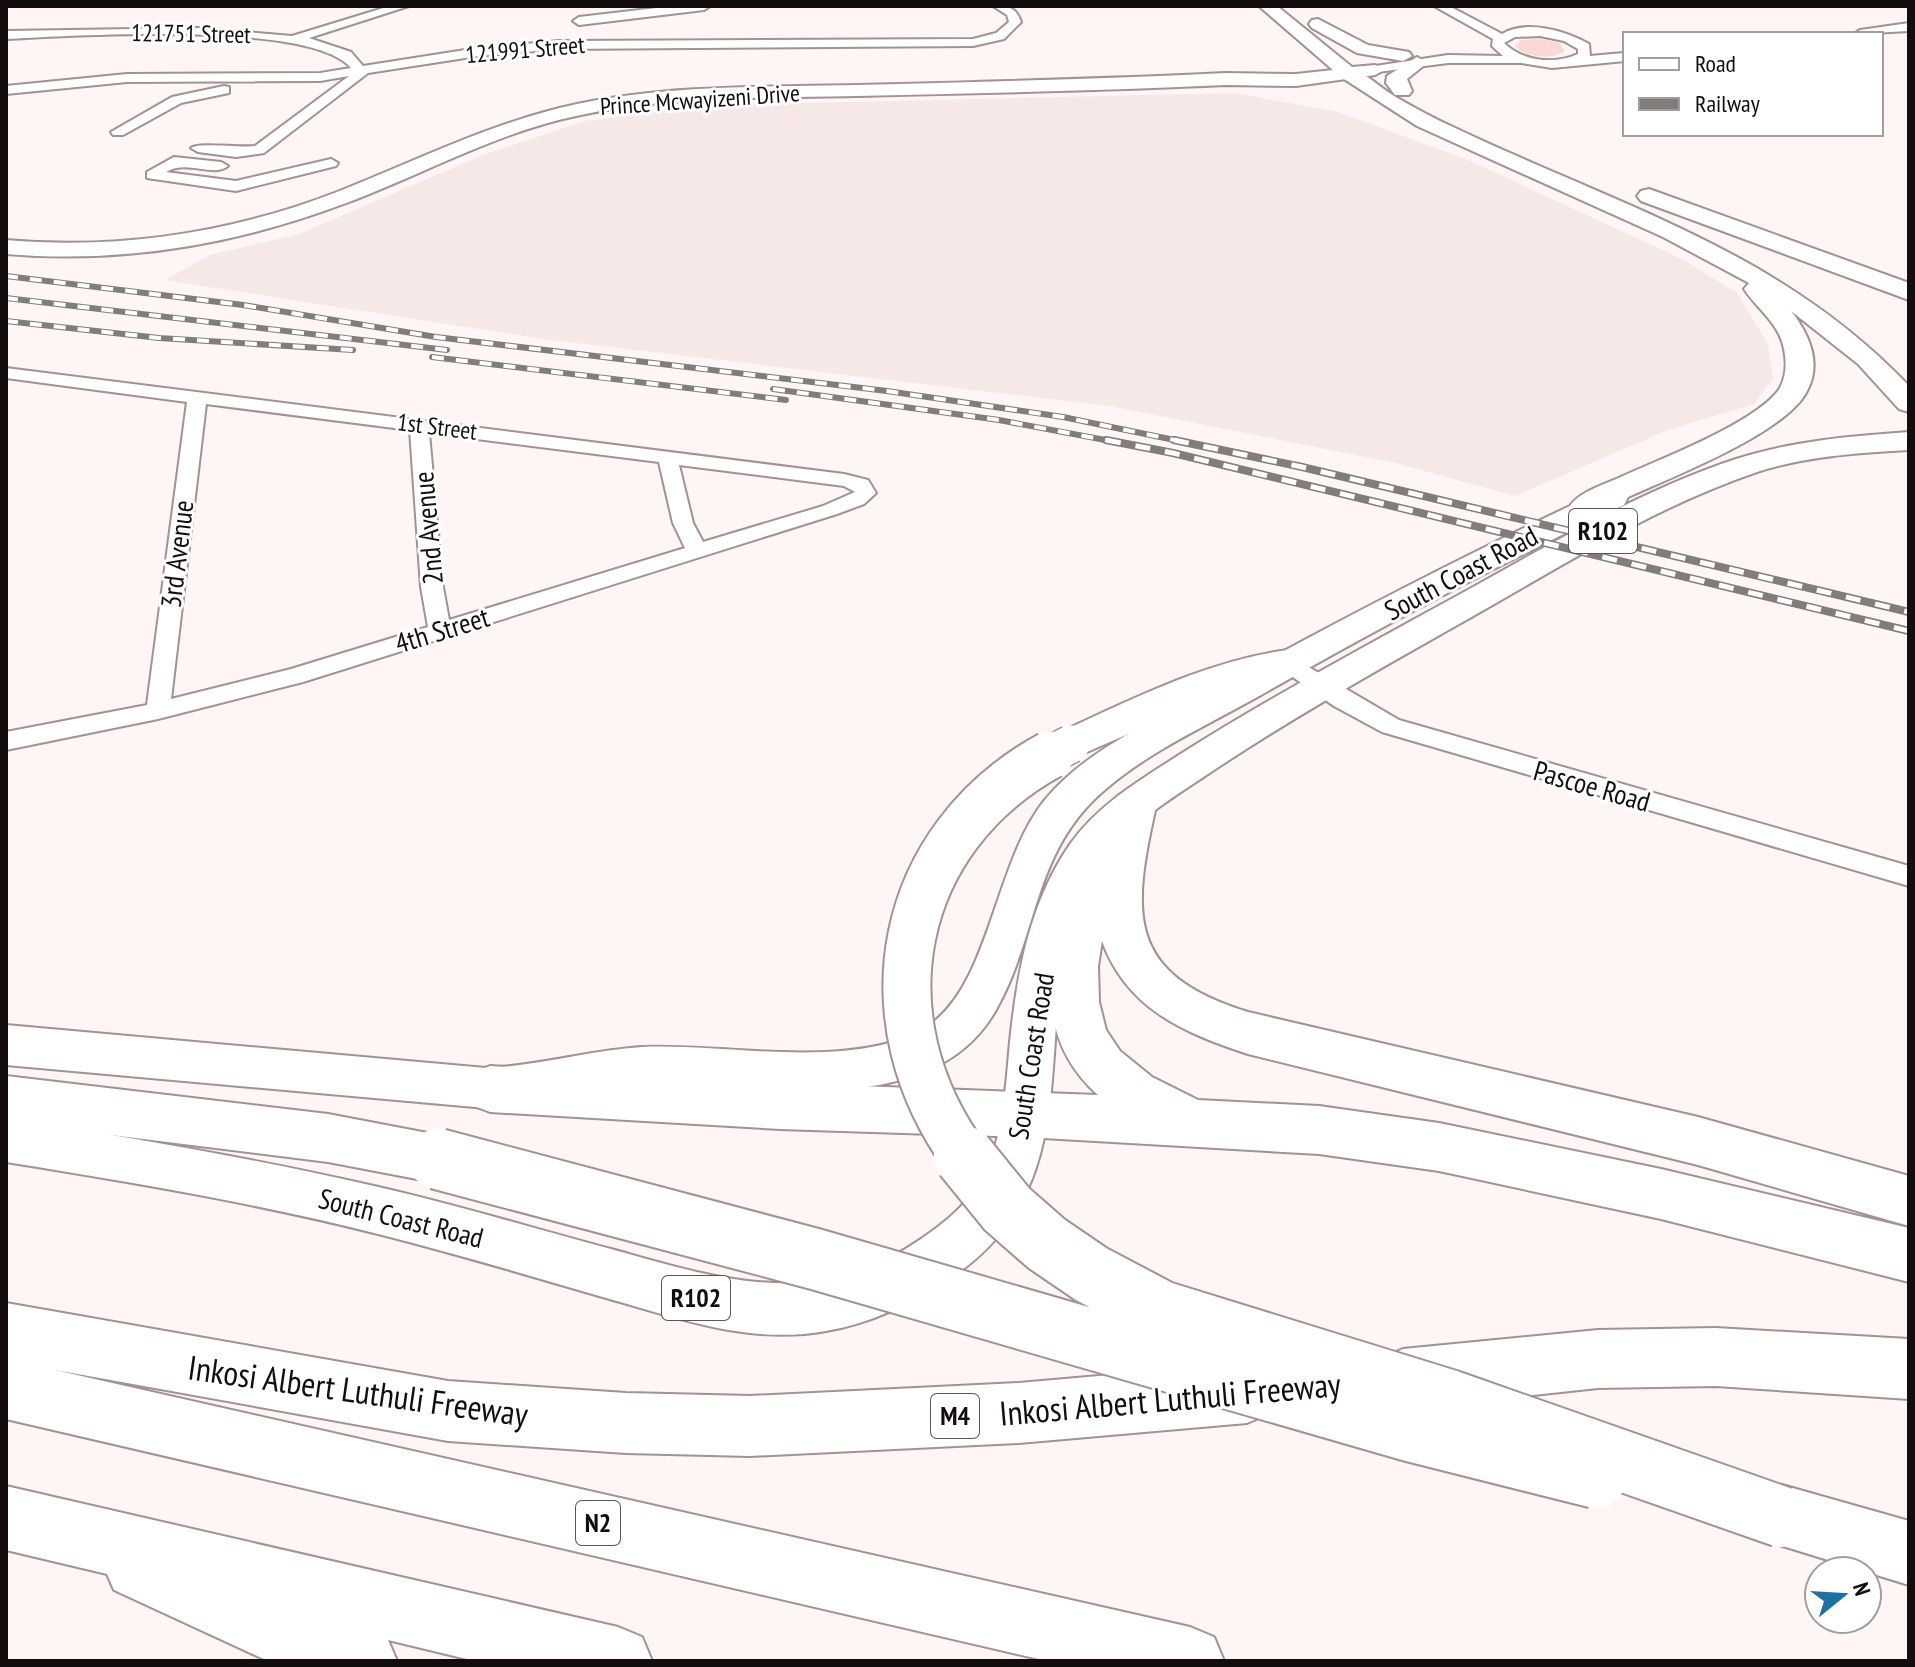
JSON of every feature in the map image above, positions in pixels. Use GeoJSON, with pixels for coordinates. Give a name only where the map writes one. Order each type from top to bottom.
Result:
{"type":"FeatureCollection","features":[{"type":"Feature","properties":{"kind":"highway"},"geometry":{"type":"LineString","coordinates":[[1304,675],[1254,668],[1071,744],[1028,768],[976,809],[951,839],[931,871],[914,914],[906,993],[917,1061],[958,1147],[991,1191],[1045,1242],[1095,1279],[1161,1311],[1449,1400],[1782,1517],[1909,1553]]}},
{"type":"Feature","properties":{"kind":"highway"},"geometry":{"type":"LineString","coordinates":[[1122,816],[1075,943],[1071,977],[1076,1016],[1099,1062],[1115,1078],[1143,1100],[1194,1121]]}},
{"type":"Feature","properties":{"kind":"highway"},"geometry":{"type":"LineString","coordinates":[[1122,816],[1118,888],[1120,922],[1130,956],[1166,998],[1189,1013],[1211,1023],[1248,1033],[1698,1141],[1909,1201]]}},
{"type":"Feature","properties":{"kind":"highway"},"geometry":{"type":"LineString","coordinates":[[490,1089],[780,1106],[1194,1121],[1319,1130],[1439,1147],[1661,1194],[1909,1255]]}},
{"type":"Feature","properties":{"kind":"highway"},"geometry":{"type":"LineString","coordinates":[[6,1099],[298,1134],[438,1159],[868,1274],[1477,1448],[1686,1498],[1782,1517]]}},
{"type":"Feature","properties":{"kind":"highway"},"geometry":{"type":"LineString","coordinates":[[1439,1147],[1519,1145],[1577,1152],[1909,1221]]}},
{"type":"Feature","properties":{"kind":"highway","name":"Inkosi Albert Luthuli Freeway"},"geometry":{"type":"LineString","coordinates":[[6,1332],[448,1411],[626,1423],[750,1426],[1019,1413],[1598,1359],[1716,1357],[1909,1369]]}},
{"type":"Feature","properties":{"kind":"highway","name":"N2"},"geometry":{"type":"LineString","coordinates":[[6,1389],[532,1507],[1190,1661]]}},
{"type":"Feature","properties":{"kind":"highway"},"geometry":{"type":"LineString","coordinates":[[35,1525],[227,1611],[323,1650],[363,1661]]}},
{"type":"Feature","properties":{"kind":"highway"},"geometry":{"type":"LineString","coordinates":[[35,1525],[618,1661]]}},
{"type":"Feature","properties":{"kind":"main road"},"geometry":{"type":"LineString","coordinates":[[1402,91],[1396,83],[1397,76],[1410,60]]}},
{"type":"Feature","properties":{"kind":"main road"},"geometry":{"type":"LineString","coordinates":[[1356,67],[1462,126],[1909,292]]}},
{"type":"Feature","properties":{"kind":"main road"},"geometry":{"type":"LineString","coordinates":[[1356,67],[1386,102],[1427,124],[1714,252],[1786,293],[1835,328],[1901,386]]}},
{"type":"Feature","properties":{"kind":"main road"},"geometry":{"type":"LineString","coordinates":[[1547,528],[1618,488],[1767,416],[1793,391],[1799,368],[1797,343],[1788,325],[1774,305],[1752,284],[1676,239],[1587,196]]}},
{"type":"Feature","properties":{"kind":"main road"},"geometry":{"type":"LineString","coordinates":[[1694,212],[1777,254],[1827,293],[1901,386]]}},
{"type":"Feature","properties":{"kind":"main road","name":"South Coast Road"},"geometry":{"type":"LineString","coordinates":[[6,1140],[170,1166],[377,1210],[719,1304],[762,1312],[828,1307],[861,1299],[938,1258],[979,1223],[998,1195],[1011,1168],[1026,1114],[1039,990],[1061,901],[1090,848],[1122,816],[1233,737],[1304,675],[1547,528],[1663,475],[1751,446],[1844,428],[1909,426]]}},
{"type":"Feature","properties":{"kind":"main road","name":"South Coast Road"},"geometry":{"type":"LineString","coordinates":[[6,1045],[490,1089],[642,1067],[765,1069],[872,1067],[892,1063],[941,1042],[960,1027],[977,1005],[1027,861],[1056,814],[1091,778],[1128,752],[1304,675],[1659,500],[1753,464],[1801,452],[1909,441]]}},
{"type":"Feature","properties":{"kind":"street"},"geometry":{"type":"LineString","coordinates":[[294,39],[403,6]]}},
{"type":"Feature","properties":{"kind":"street"},"geometry":{"type":"LineString","coordinates":[[579,21],[704,6]]}},
{"type":"Feature","properties":{"kind":"street","name":"121991 Street"},"geometry":{"type":"LineString","coordinates":[[6,90],[127,78],[291,79],[362,73],[478,52],[559,45],[974,43],[997,37],[1012,27],[1015,22],[1012,13],[999,6]]}},
{"type":"Feature","properties":{"kind":"street"},"geometry":{"type":"LineString","coordinates":[[1267,6],[1356,67],[1410,60],[1482,58],[1569,62],[1623,57]]}},
{"type":"Feature","properties":{"kind":"street"},"geometry":{"type":"LineString","coordinates":[[1461,6],[1521,32],[1559,35],[1584,47],[1623,57]]}},
{"type":"Feature","properties":{"kind":"street"},"geometry":{"type":"LineString","coordinates":[[1442,7],[1499,40],[1502,51],[1531,61]]}},
{"type":"Feature","properties":{"kind":"street"},"geometry":{"type":"LineString","coordinates":[[1442,7],[1465,28],[1455,42]]}},
{"type":"Feature","properties":{"kind":"street"},"geometry":{"type":"LineString","coordinates":[[1356,67],[1313,19],[1363,49],[1410,60],[1455,42],[1499,40],[1521,32]]}},
{"type":"Feature","properties":{"kind":"street"},"geometry":{"type":"LineString","coordinates":[[1874,32],[1909,27]]}},
{"type":"Feature","properties":{"kind":"street","name":"121751 Street"},"geometry":{"type":"LineString","coordinates":[[6,35],[208,32],[294,39],[344,52],[356,59],[362,73]]}},
{"type":"Feature","properties":{"kind":"street"},"geometry":{"type":"LineString","coordinates":[[1569,62],[1584,56],[1584,47]]}},
{"type":"Feature","properties":{"kind":"street","name":"Prince Mcwayizeni Drive"},"geometry":{"type":"LineString","coordinates":[[6,247],[62,249],[135,246],[236,231],[342,197],[502,130],[548,117],[629,101],[737,94],[1225,79],[1296,80],[1356,67]]}},
{"type":"Feature","properties":{"kind":"street"},"geometry":{"type":"LineString","coordinates":[[198,148],[236,153],[271,151],[331,163],[233,186],[152,175],[174,161],[241,167],[271,151],[331,96],[362,73]]}},
{"type":"Feature","properties":{"kind":"street"},"geometry":{"type":"LineString","coordinates":[[118,132],[161,106],[194,95],[221,90],[276,93]]}},
{"type":"Feature","properties":{"kind":"street"},"geometry":{"type":"LineString","coordinates":[[304,95],[331,96]]}},
{"type":"Feature","properties":{"kind":"street","name":"1st Street"},"geometry":{"type":"LineString","coordinates":[[6,373],[852,481],[865,489]]}},
{"type":"Feature","properties":{"kind":"street","name":"3rd Avenue"},"geometry":{"type":"LineString","coordinates":[[158,711],[197,398]]}},
{"type":"Feature","properties":{"kind":"street","name":"2nd Avenue"},"geometry":{"type":"LineString","coordinates":[[419,425],[432,587],[440,631]]}},
{"type":"Feature","properties":{"kind":"street"},"geometry":{"type":"LineString","coordinates":[[668,459],[683,523],[697,551]]}},
{"type":"Feature","properties":{"kind":"street","name":"4th Street"},"geometry":{"type":"LineString","coordinates":[[6,741],[158,711],[295,676],[850,503],[862,497],[865,489]]}},
{"type":"Feature","properties":{"kind":"street","name":"Pascoe Road"},"geometry":{"type":"LineString","coordinates":[[1304,675],[1368,716],[1441,742],[1909,876]]}},
{"type":"Feature","properties":{"kind":"shaded area"},"geometry":{"type":"Polygon","coordinates":[[[1542,39],[1559,43],[1565,51],[1553,56],[1539,56],[1515,46],[1521,40],[1542,39]]]}},
{"type":"Feature","properties":{"kind":"shaded area"},"geometry":{"type":"Polygon","coordinates":[[[1234,93],[1338,112],[1468,160],[1684,260],[1737,293],[1768,344],[1773,378],[1754,404],[1668,430],[1515,496],[1396,463],[1110,406],[543,339],[165,280],[210,255],[299,234],[483,155],[585,121],[714,105],[1234,93]]]}},
{"type":"Feature","properties":{"kind":"railway"},"geometry":{"type":"LineString","coordinates":[[6,276],[243,305],[436,337],[887,391],[1063,417],[1184,442]]}},
{"type":"Feature","properties":{"kind":"railway"},"geometry":{"type":"LineString","coordinates":[[6,298],[447,350]]}},
{"type":"Feature","properties":{"kind":"railway"},"geometry":{"type":"LineString","coordinates":[[6,321],[159,338],[353,350]]}},
{"type":"Feature","properties":{"kind":"railway"},"geometry":{"type":"LineString","coordinates":[[432,357],[786,400]]}},
{"type":"Feature","properties":{"kind":"railway"},"geometry":{"type":"LineString","coordinates":[[773,389],[999,420],[1116,442]]}},
{"type":"Feature","properties":{"kind":"railway"},"geometry":{"type":"LineString","coordinates":[[1106,440],[1173,453],[1909,631]]}},
{"type":"Feature","properties":{"kind":"railway"},"geometry":{"type":"LineString","coordinates":[[1174,440],[1302,467],[1909,612]]}}]}
